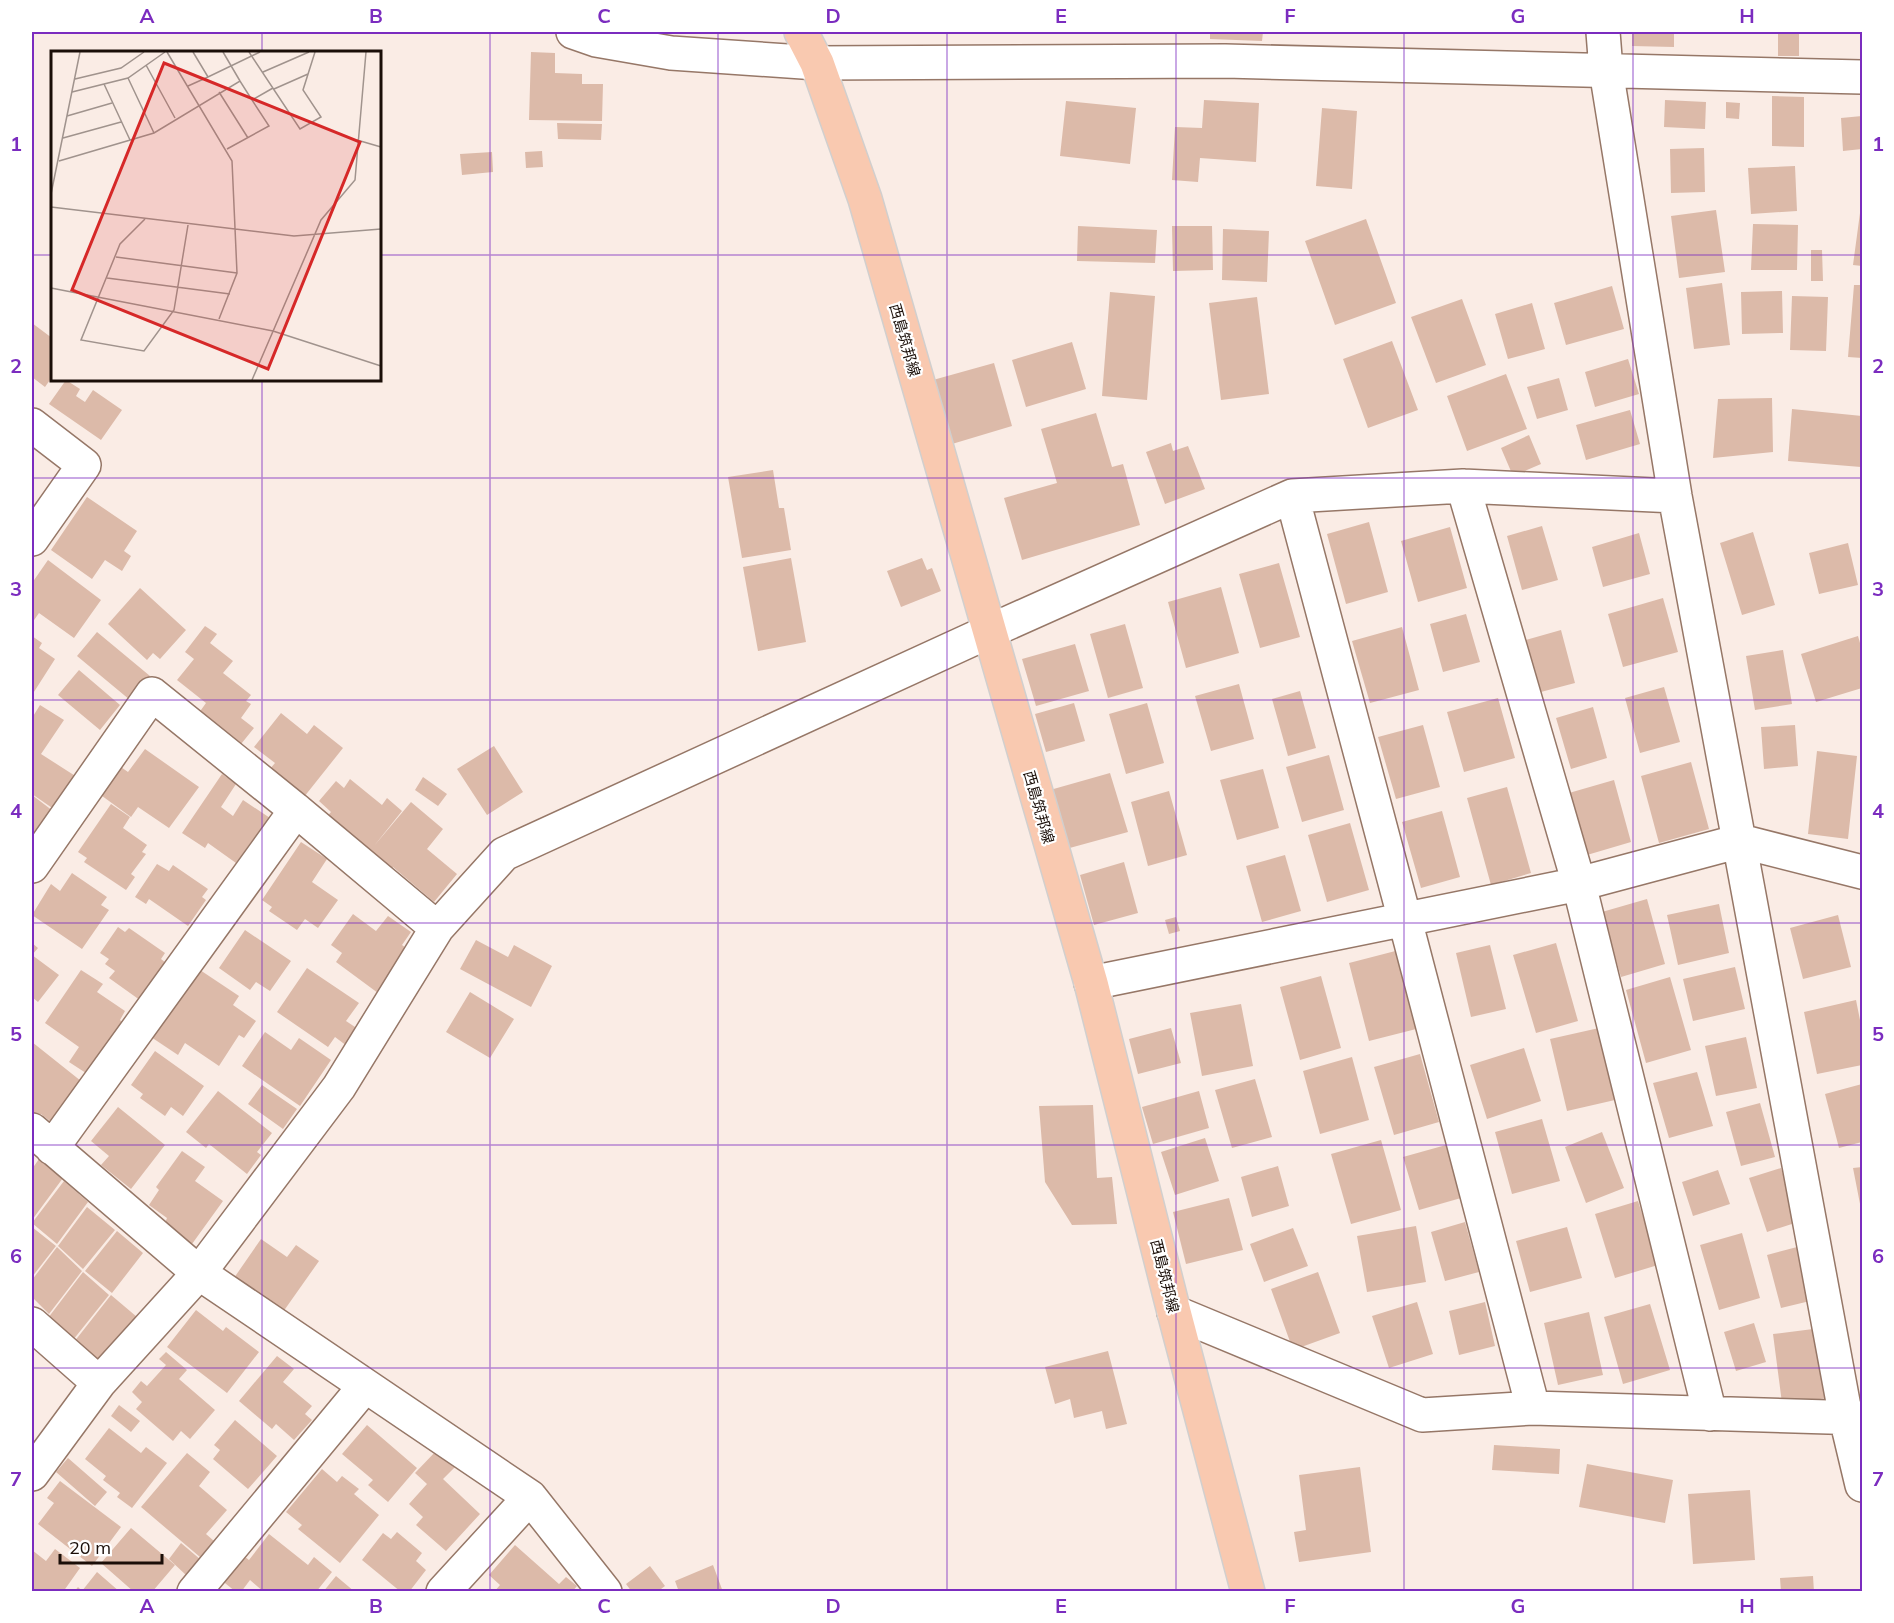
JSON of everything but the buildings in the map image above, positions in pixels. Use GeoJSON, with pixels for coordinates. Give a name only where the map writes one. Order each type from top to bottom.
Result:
{"type":"FeatureCollection","features":[{"type":"Feature","properties":{"kind":"main road","name":"西島筑邦線"},"geometry":{"type":"LineString","coordinates":[[801,32],[817,63],[865,199],[1091,984],[1248,1592]]}},
{"type":"Feature","properties":{"kind":"street"},"geometry":{"type":"LineString","coordinates":[[573,32],[596,40],[671,53],[817,63],[1225,61],[1863,77]]}},
{"type":"Feature","properties":{"kind":"street"},"geometry":{"type":"LineString","coordinates":[[1603,32],[1606,70],[1674,496],[1854,1418],[1863,1485]]}},
{"type":"Feature","properties":{"kind":"street"},"geometry":{"type":"LineString","coordinates":[[32,425],[84,465],[32,539]]}},
{"type":"Feature","properties":{"kind":"street"},"geometry":{"type":"LineString","coordinates":[[32,1474],[99,1383],[199,1273],[339,1086],[437,928],[504,854],[988,632],[1292,496],[1463,486],[1674,496]]}},
{"type":"Feature","properties":{"kind":"street"},"geometry":{"type":"LineString","coordinates":[[1463,486],[1579,884],[1710,1414]]}},
{"type":"Feature","properties":{"kind":"street"},"geometry":{"type":"LineString","coordinates":[[1292,496],[1406,920],[1533,1408]]}},
{"type":"Feature","properties":{"kind":"street"},"geometry":{"type":"LineString","coordinates":[[32,866],[152,694],[437,928]]}},
{"type":"Feature","properties":{"kind":"street"},"geometry":{"type":"LineString","coordinates":[[296,810],[42,1139],[199,1273],[530,1497],[606,1592]]}},
{"type":"Feature","properties":{"kind":"street"},"geometry":{"type":"LineString","coordinates":[[1091,984],[1579,884],[1740,842],[1863,872]]}},
{"type":"Feature","properties":{"kind":"street"},"geometry":{"type":"LineString","coordinates":[[1174,1312],[1422,1415],[1533,1408],[1854,1418]]}},
{"type":"Feature","properties":{"kind":"street"},"geometry":{"type":"LineString","coordinates":[[32,1324],[99,1383]]}},
{"type":"Feature","properties":{"kind":"street"},"geometry":{"type":"LineString","coordinates":[[194,1592],[365,1386]]}},
{"type":"Feature","properties":{"kind":"street"},"geometry":{"type":"LineString","coordinates":[[443,1592],[530,1497]]}}]}
